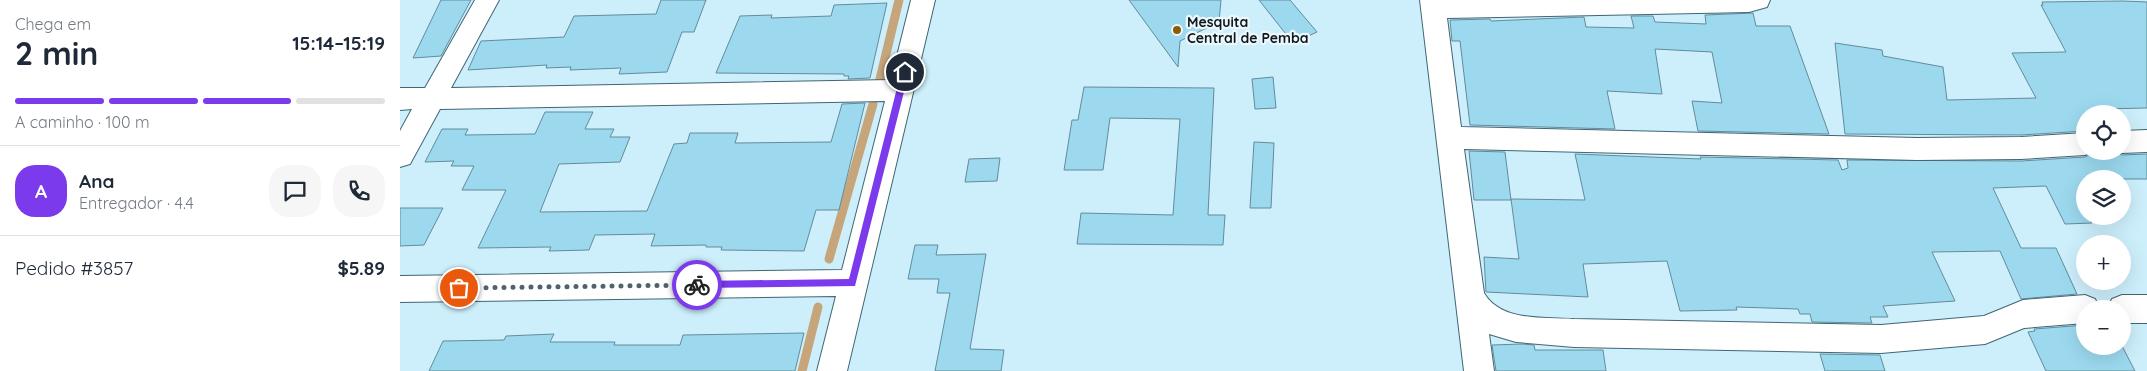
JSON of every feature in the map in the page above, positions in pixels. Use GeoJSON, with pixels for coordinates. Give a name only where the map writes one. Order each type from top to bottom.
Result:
{"type":"FeatureCollection","features":[{"type":"Feature","properties":{"kind":"street"},"geometry":{"type":"LineString","coordinates":[[400,156],[487,0]]}},
{"type":"Feature","properties":{"kind":"street"},"geometry":{"type":"LineString","coordinates":[[832,371],[852,283],[923,0]]}},
{"type":"Feature","properties":{"kind":"street"},"geometry":{"type":"LineString","coordinates":[[1478,371],[1433,4],[1749,3],[1758,0]]}},
{"type":"Feature","properties":{"kind":"street"},"geometry":{"type":"LineString","coordinates":[[400,99],[900,90]]}},
{"type":"Feature","properties":{"kind":"street"},"geometry":{"type":"LineString","coordinates":[[1450,138],[1917,149],[2021,148],[2076,145]]}},
{"type":"Feature","properties":{"kind":"street"},"geometry":{"type":"LineString","coordinates":[[2131,142],[2147,141]]}},
{"type":"Feature","properties":{"kind":"street"},"geometry":{"type":"LineString","coordinates":[[400,289],[852,283]]}},
{"type":"Feature","properties":{"kind":"street"},"geometry":{"type":"LineString","coordinates":[[1470,294],[1484,316],[1504,324],[1574,333],[1881,339],[1985,330],[2023,314],[2076,311]]}},
{"type":"Feature","properties":{"kind":"street"},"geometry":{"type":"LineString","coordinates":[[2131,309],[2147,308]]}},
{"type":"Feature","properties":{"kind":"building"},"geometry":{"type":"Polygon","coordinates":[[[441,0],[471,0],[441,56],[413,58],[441,0]]]}},
{"type":"Feature","properties":{"kind":"building"},"geometry":{"type":"Polygon","coordinates":[[[661,0],[706,0],[694,32],[682,32],[667,72],[619,74],[621,68],[570,70],[571,67],[546,68],[547,65],[468,70],[481,41],[564,37],[574,16],[656,14],[661,0]]]}},
{"type":"Feature","properties":{"kind":"building","name":"Mesquita Central de Pemba"},"geometry":{"type":"Polygon","coordinates":[[[1129,0],[1221,0],[1219,22],[1180,41],[1178,67],[1129,0]]]}},
{"type":"Feature","properties":{"kind":"building"},"geometry":{"type":"Polygon","coordinates":[[[1259,0],[1290,0],[1317,32],[1293,43],[1259,0]]]}},
{"type":"Feature","properties":{"kind":"building"},"geometry":{"type":"Polygon","coordinates":[[[2042,2],[2147,2],[2147,108],[2131,108],[2131,105],[2076,105],[2076,132],[2021,135],[1845,134],[1835,43],[1882,50],[1883,56],[1943,67],[1947,100],[2036,98],[2012,53],[2066,52],[2041,5],[2043,5],[2042,2]]]}},
{"type":"Feature","properties":{"kind":"building"},"geometry":{"type":"Polygon","coordinates":[[[887,3],[870,78],[848,79],[849,76],[844,76],[844,74],[716,73],[740,16],[772,15],[771,18],[831,16],[834,5],[887,3]]]}},
{"type":"Feature","properties":{"kind":"building"},"geometry":{"type":"Polygon","coordinates":[[[1753,13],[1756,26],[1790,26],[1829,134],[1698,131],[1692,101],[1722,103],[1712,52],[1655,49],[1662,94],[1607,91],[1615,129],[1470,125],[1460,41],[1452,41],[1450,20],[1490,19],[1491,21],[1584,17],[1586,27],[1634,28],[1631,16],[1653,16],[1655,22],[1706,24],[1705,15],[1753,13]]]}},
{"type":"Feature","properties":{"kind":"building"},"geometry":{"type":"Polygon","coordinates":[[[1273,77],[1276,108],[1255,109],[1252,79],[1273,77]]]}},
{"type":"Feature","properties":{"kind":"building"},"geometry":{"type":"Polygon","coordinates":[[[1084,87],[1214,88],[1208,215],[1225,215],[1223,245],[1077,244],[1081,213],[1173,215],[1180,119],[1110,118],[1103,170],[1064,170],[1072,120],[1078,120],[1084,87]]]}},
{"type":"Feature","properties":{"kind":"building"},"geometry":{"type":"Polygon","coordinates":[[[865,103],[839,210],[816,210],[804,251],[721,250],[722,247],[706,247],[706,245],[651,246],[655,234],[595,235],[589,250],[549,251],[551,247],[478,248],[506,190],[462,190],[474,166],[451,166],[454,161],[425,162],[442,129],[468,129],[465,135],[535,134],[545,112],[593,112],[585,129],[614,129],[610,137],[630,137],[620,162],[559,164],[540,212],[647,211],[674,144],[687,143],[690,133],[738,133],[735,143],[831,142],[842,104],[865,103]]]}},
{"type":"Feature","properties":{"kind":"building"},"geometry":{"type":"Polygon","coordinates":[[[1254,142],[1274,143],[1271,208],[1250,208],[1254,142]]]}},
{"type":"Feature","properties":{"kind":"building"},"geometry":{"type":"Polygon","coordinates":[[[1469,151],[1505,152],[1511,200],[1474,200],[1469,151]]]}},
{"type":"Feature","properties":{"kind":"building"},"geometry":{"type":"Polygon","coordinates":[[[1575,154],[1701,159],[1700,157],[1838,160],[1842,170],[1848,168],[1847,160],[2021,161],[2076,158],[2076,160],[2131,160],[2131,155],[2147,154],[2147,179],[2131,179],[2131,170],[2076,170],[2076,224],[2065,224],[2046,186],[1993,188],[2021,248],[2056,248],[2077,294],[2021,299],[2000,251],[1932,252],[1955,301],[1883,306],[1888,317],[1870,317],[1872,323],[1812,322],[1810,314],[1800,314],[1798,309],[1736,307],[1737,310],[1680,311],[1667,261],[1583,264],[1588,297],[1486,292],[1484,257],[1519,259],[1511,199],[1585,200],[1575,154]]]}},
{"type":"Feature","properties":{"kind":"building"},"geometry":{"type":"Polygon","coordinates":[[[1000,158],[997,181],[965,182],[969,159],[1000,158]]]}},
{"type":"Feature","properties":{"kind":"building"},"geometry":{"type":"Polygon","coordinates":[[[400,208],[443,208],[424,245],[400,246],[400,208]]]}},
{"type":"Feature","properties":{"kind":"building"},"geometry":{"type":"Polygon","coordinates":[[[915,245],[938,245],[936,255],[986,254],[970,349],[1004,350],[1001,371],[935,371],[950,293],[937,293],[939,279],[908,279],[915,245]]]}},
{"type":"Feature","properties":{"kind":"building"},"geometry":{"type":"Polygon","coordinates":[[[2076,326],[2076,355],[2127,355],[2135,371],[2046,371],[2028,332],[2035,331],[2034,329],[2076,326]]]}},
{"type":"Feature","properties":{"kind":"building"},"geometry":{"type":"Polygon","coordinates":[[[804,333],[795,371],[429,371],[443,341],[504,340],[506,336],[554,334],[550,342],[615,342],[614,345],[680,345],[683,335],[804,333]]]}},
{"type":"Feature","properties":{"kind":"building"},"geometry":{"type":"Polygon","coordinates":[[[1492,345],[1534,345],[1535,350],[1603,350],[1606,371],[1496,371],[1492,345]]]}},
{"type":"Feature","properties":{"kind":"building"},"geometry":{"type":"Polygon","coordinates":[[[1820,354],[1880,355],[1885,371],[1825,371],[1820,354]]]}},
{"type":"Feature","properties":{"kind":"waterway"},"geometry":{"type":"LineString","coordinates":[[880,79],[899,0]]}},
{"type":"Feature","properties":{"kind":"waterway"},"geometry":{"type":"LineString","coordinates":[[829,259],[873,104]]}},
{"type":"Feature","properties":{"kind":"waterway"},"geometry":{"type":"LineString","coordinates":[[802,371],[818,307]]}},
{"type":"Feature","properties":{"kind":"way so far"},"geometry":{"type":"LineString","coordinates":[[459,288],[697,285]]}},
{"type":"Feature","properties":{"kind":"place","name":"Mesquita Central de Pemba"},"geometry":{"type":"Point","coordinates":[1177,30]}},
{"type":"Feature","properties":{"kind":"route"},"geometry":{"type":"LineString","coordinates":[[697,285],[852,283],[905,72]]}}]}
